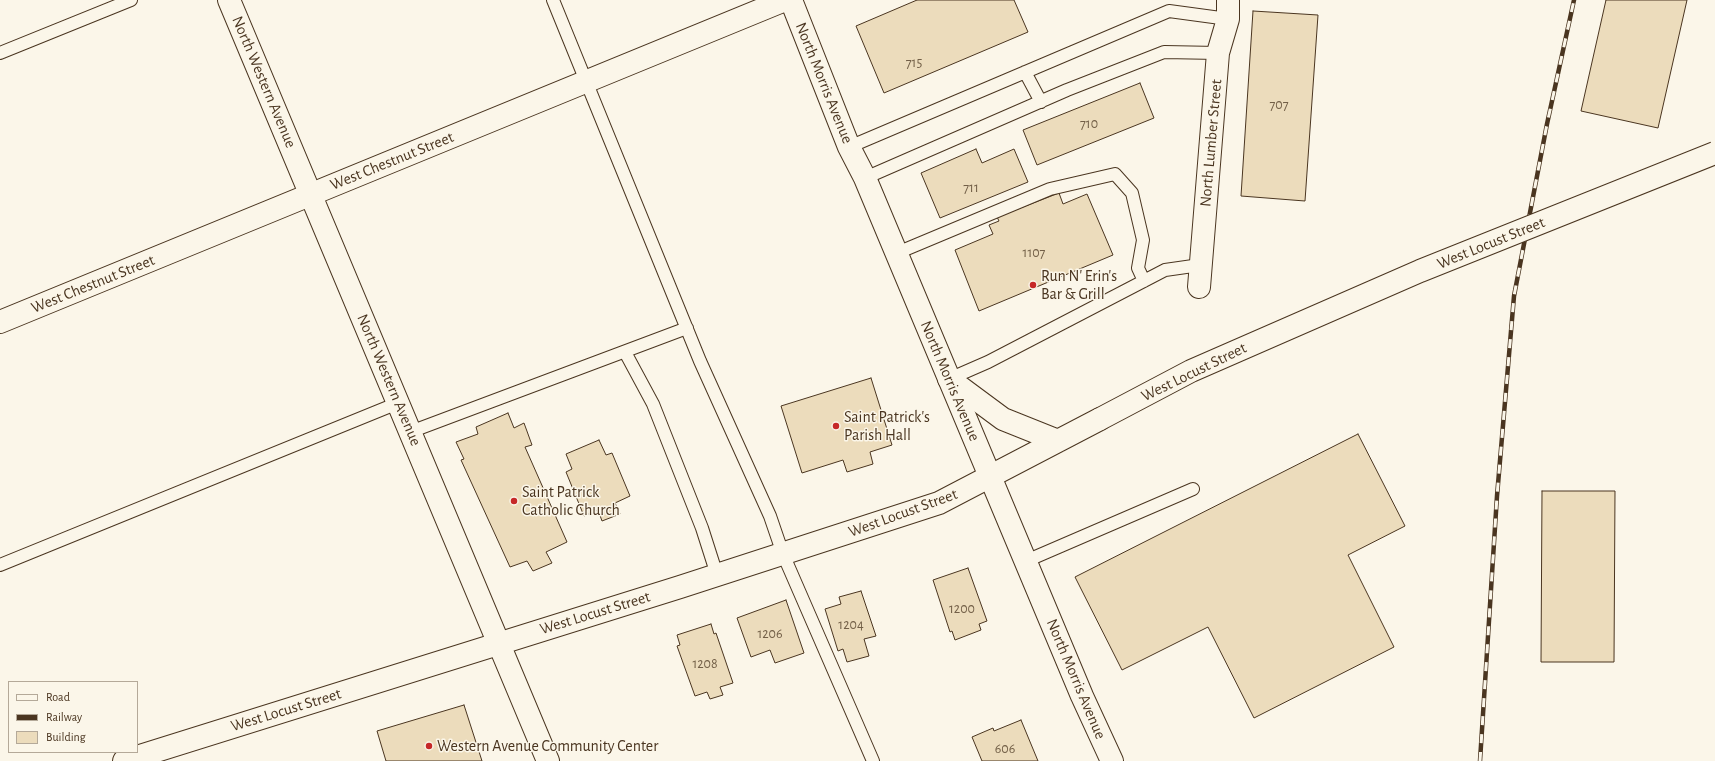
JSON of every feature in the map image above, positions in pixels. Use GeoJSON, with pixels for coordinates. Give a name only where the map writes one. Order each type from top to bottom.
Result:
{"type":"FeatureCollection","features":[{"type":"Feature","properties":{"kind":"street","name":"North Western Avenue"},"geometry":{"type":"LineString","coordinates":[[229,0],[548,761]]}},
{"type":"Feature","properties":{"kind":"street","name":"West Chestnut Street"},"geometry":{"type":"LineString","coordinates":[[0,322],[785,0]]}},
{"type":"Feature","properties":{"kind":"street","name":"North Morris Avenue"},"geometry":{"type":"LineString","coordinates":[[790,0],[849,147],[865,178],[1082,696],[1112,761]]}},
{"type":"Feature","properties":{"kind":"street","name":"North Lumber Street"},"geometry":{"type":"LineString","coordinates":[[1199,287],[1218,53],[1228,10]]}},
{"type":"Feature","properties":{"kind":"street","name":"West Locust Street"},"geometry":{"type":"LineString","coordinates":[[124,761],[717,575],[939,503],[1191,370],[1420,271],[1715,153]]}},
{"type":"Feature","properties":{"kind":"street"},"geometry":{"type":"LineString","coordinates":[[949,379],[1004,419],[1058,441]]}},
{"type":"Feature","properties":{"kind":"lane"},"geometry":{"type":"LineString","coordinates":[[0,53],[131,0]]}},
{"type":"Feature","properties":{"kind":"lane"},"geometry":{"type":"LineString","coordinates":[[553,0],[687,328],[770,516],[783,554],[873,761]]}},
{"type":"Feature","properties":{"kind":"lane"},"geometry":{"type":"LineString","coordinates":[[849,147],[1169,11],[1228,10]]}},
{"type":"Feature","properties":{"kind":"lane"},"geometry":{"type":"LineString","coordinates":[[865,178],[1041,102],[1164,52],[1218,53]]}},
{"type":"Feature","properties":{"kind":"lane"},"geometry":{"type":"LineString","coordinates":[[1025,72],[1041,102]]}},
{"type":"Feature","properties":{"kind":"lane"},"geometry":{"type":"LineString","coordinates":[[897,253],[1050,189],[1115,174],[1132,193],[1143,240],[1138,268],[1144,281]]}},
{"type":"Feature","properties":{"kind":"lane"},"geometry":{"type":"LineString","coordinates":[[949,379],[988,362],[1165,270],[1200,265]]}},
{"type":"Feature","properties":{"kind":"lane"},"geometry":{"type":"LineString","coordinates":[[410,432],[687,328]]}},
{"type":"Feature","properties":{"kind":"lane"},"geometry":{"type":"LineString","coordinates":[[624,352],[653,404],[702,528],[717,575]]}},
{"type":"Feature","properties":{"kind":"lane"},"geometry":{"type":"LineString","coordinates":[[0,565],[398,403]]}},
{"type":"Feature","properties":{"kind":"lane"},"geometry":{"type":"LineString","coordinates":[[1026,561],[1193,489]]}},
{"type":"Feature","properties":{"kind":"building"},"geometry":{"type":"Polygon","coordinates":[[[917,0],[1014,0],[1028,32],[884,93],[856,26],[917,0]]]}},
{"type":"Feature","properties":{"kind":"building"},"geometry":{"type":"Polygon","coordinates":[[[1606,0],[1687,0],[1658,128],[1581,111],[1606,0]]]}},
{"type":"Feature","properties":{"kind":"building"},"geometry":{"type":"Polygon","coordinates":[[[1253,11],[1318,15],[1305,201],[1241,196],[1253,11]]]}},
{"type":"Feature","properties":{"kind":"building"},"geometry":{"type":"Polygon","coordinates":[[[1140,83],[1154,118],[1037,165],[1023,130],[1140,83]]]}},
{"type":"Feature","properties":{"kind":"building"},"geometry":{"type":"Polygon","coordinates":[[[976,149],[982,163],[1014,149],[1028,182],[940,218],[921,173],[976,149]]]}},
{"type":"Feature","properties":{"kind":"building"},"geometry":{"type":"Polygon","coordinates":[[[1059,193],[1063,204],[1087,194],[1113,255],[979,311],[955,250],[993,234],[989,225],[999,221],[997,217],[1059,193]]]}},
{"type":"Feature","properties":{"kind":"building","name":"Saint Patrick's Parish Hall"},"geometry":{"type":"Polygon","coordinates":[[[871,378],[892,445],[870,452],[873,464],[847,472],[843,460],[802,473],[781,406],[871,378]]]}},
{"type":"Feature","properties":{"kind":"building","name":"Saint Patrick Catholic Church"},"geometry":{"type":"Polygon","coordinates":[[[508,413],[514,428],[524,423],[532,445],[525,447],[567,542],[546,552],[552,563],[533,571],[527,561],[510,567],[461,460],[464,459],[456,442],[478,434],[476,427],[508,413]]]}},
{"type":"Feature","properties":{"kind":"building"},"geometry":{"type":"Polygon","coordinates":[[[1358,434],[1405,526],[1348,555],[1394,647],[1254,718],[1208,627],[1122,670],[1075,577],[1358,434]]]}},
{"type":"Feature","properties":{"kind":"building"},"geometry":{"type":"Polygon","coordinates":[[[599,440],[606,455],[612,453],[630,496],[615,503],[620,514],[602,521],[598,510],[584,516],[566,472],[572,469],[566,454],[599,440]]]}},
{"type":"Feature","properties":{"kind":"building"},"geometry":{"type":"Polygon","coordinates":[[[1542,491],[1615,491],[1614,662],[1541,662],[1542,491]]]}},
{"type":"Feature","properties":{"kind":"building"},"geometry":{"type":"Polygon","coordinates":[[[968,568],[987,621],[979,624],[981,630],[955,640],[952,631],[950,632],[933,580],[968,568]]]}},
{"type":"Feature","properties":{"kind":"building"},"geometry":{"type":"Polygon","coordinates":[[[861,591],[876,636],[864,639],[869,656],[847,662],[843,649],[838,651],[825,609],[841,604],[839,597],[861,591]]]}},
{"type":"Feature","properties":{"kind":"building"},"geometry":{"type":"Polygon","coordinates":[[[786,600],[804,653],[775,663],[770,650],[751,657],[737,618],[786,600]]]}},
{"type":"Feature","properties":{"kind":"building"},"geometry":{"type":"Polygon","coordinates":[[[711,624],[714,634],[716,633],[733,683],[720,687],[723,695],[710,699],[707,692],[695,696],[677,646],[680,645],[677,635],[711,624]]]}},
{"type":"Feature","properties":{"kind":"building","name":"Western Avenue Community Center"},"geometry":{"type":"Polygon","coordinates":[[[464,705],[482,761],[386,761],[377,731],[464,705]]]}},
{"type":"Feature","properties":{"kind":"building"},"geometry":{"type":"Polygon","coordinates":[[[1021,720],[1038,761],[982,761],[972,737],[993,728],[994,731],[1021,720]]]}},
{"type":"Feature","properties":{"kind":"railway"},"geometry":{"type":"LineString","coordinates":[[1480,761],[1497,496],[1514,296],[1547,124],[1574,0]]}},
{"type":"Feature","properties":{"kind":"place","name":"Run N' Erin's Bar & Grill"},"geometry":{"type":"Point","coordinates":[1033,285]}},
{"type":"Feature","properties":{"kind":"place","name":"Saint Patrick's Parish Hall"},"geometry":{"type":"Point","coordinates":[836,426]}},
{"type":"Feature","properties":{"kind":"place","name":"Saint Patrick Catholic Church"},"geometry":{"type":"Point","coordinates":[514,501]}},
{"type":"Feature","properties":{"kind":"place","name":"Western Avenue Community Center"},"geometry":{"type":"Point","coordinates":[429,746]}}]}
